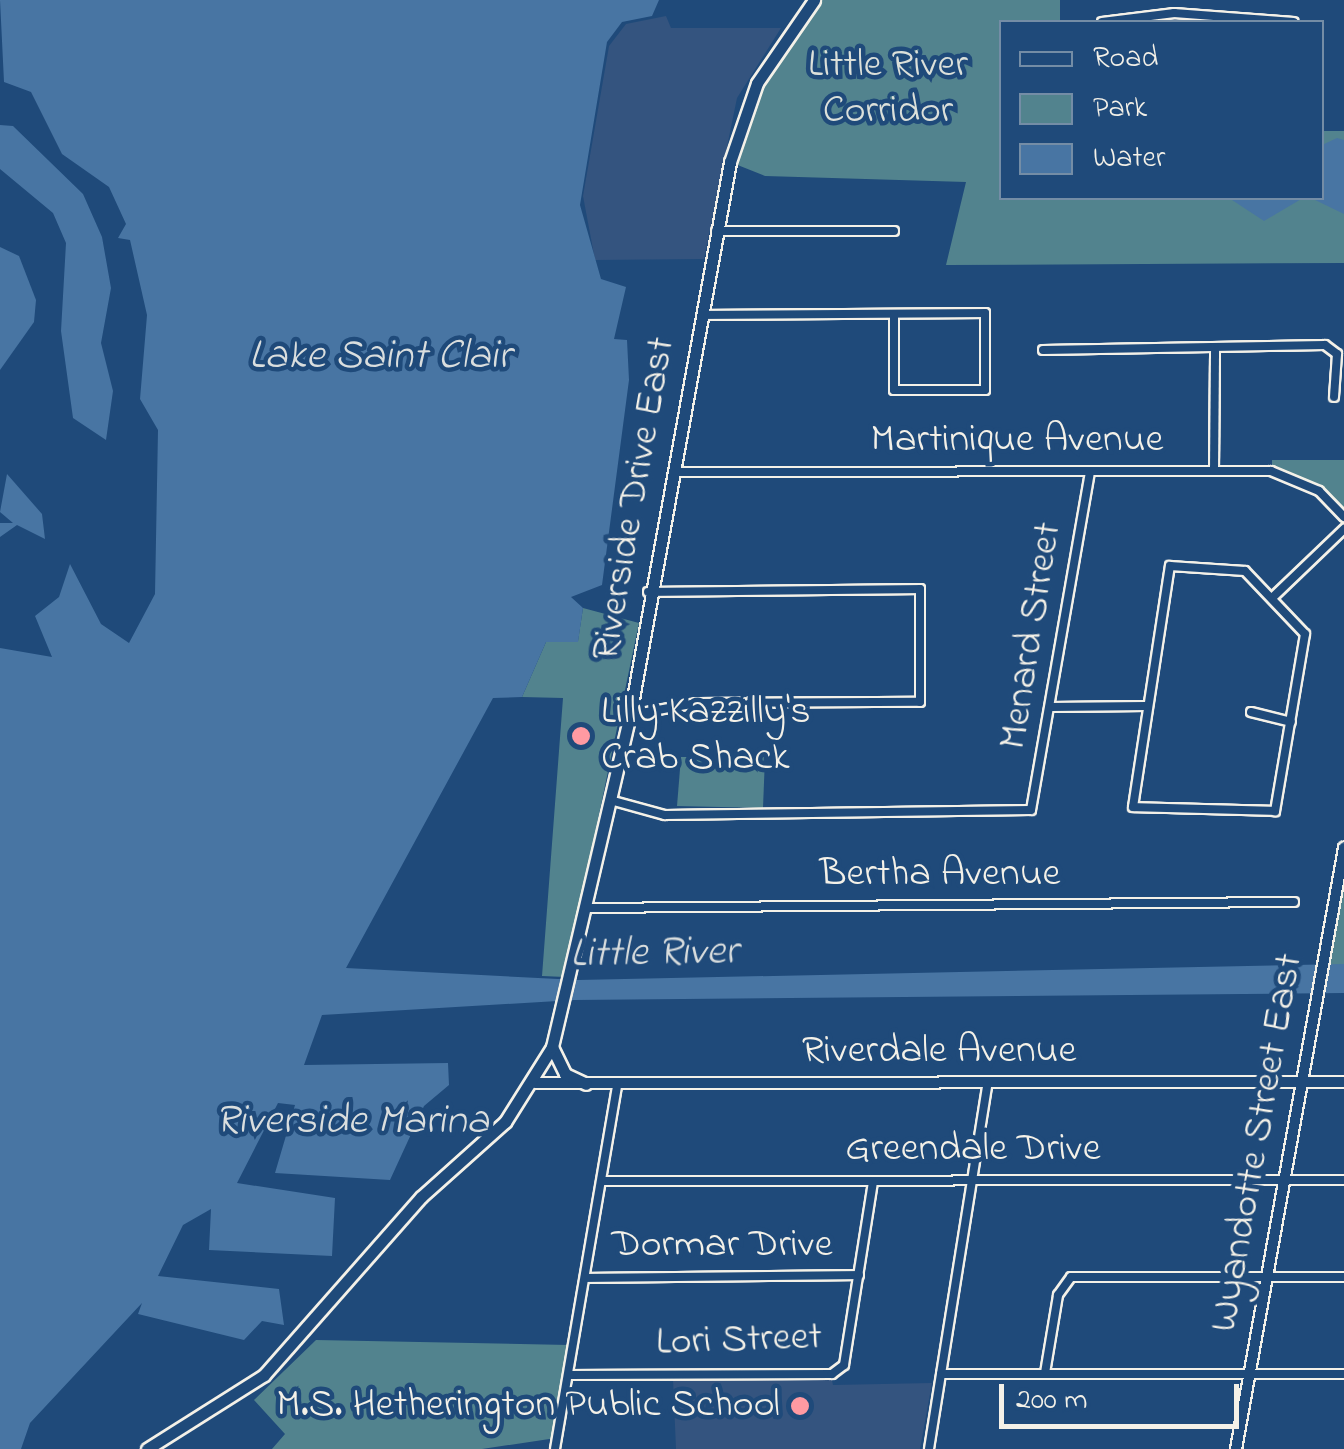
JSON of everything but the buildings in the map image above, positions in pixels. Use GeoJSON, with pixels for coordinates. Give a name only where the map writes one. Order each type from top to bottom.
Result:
{"type":"FeatureCollection","features":[{"type":"Feature","properties":{"kind":"main road","name":"Riverside Drive East"},"geometry":{"type":"LineString","coordinates":[[147,1449],[252,1386],[535,1084],[561,1024],[630,715],[648,592],[674,472],[716,232],[748,101],[814,0]]}},
{"type":"Feature","properties":{"kind":"main road"},"geometry":{"type":"LineString","coordinates":[[552,1047],[566,1074],[586,1084]]}},
{"type":"Feature","properties":{"kind":"main road"},"geometry":{"type":"LineString","coordinates":[[360,1269],[419,1211]]}},
{"type":"Feature","properties":{"kind":"street"},"geometry":{"type":"LineString","coordinates":[[1174,0],[1174,13]]}},
{"type":"Feature","properties":{"kind":"street"},"geometry":{"type":"LineString","coordinates":[[1118,20],[1174,13],[1267,20]]}},
{"type":"Feature","properties":{"kind":"street"},"geometry":{"type":"LineString","coordinates":[[716,232],[894,231]]}},
{"type":"Feature","properties":{"kind":"street"},"geometry":{"type":"LineString","coordinates":[[701,314],[985,314],[985,390],[894,390],[894,315]]}},
{"type":"Feature","properties":{"kind":"street"},"geometry":{"type":"LineString","coordinates":[[1043,350],[1325,345],[1336,354],[1334,397]]}},
{"type":"Feature","properties":{"kind":"street"},"geometry":{"type":"LineString","coordinates":[[1214,470],[1215,348]]}},
{"type":"Feature","properties":{"kind":"street","name":"Martinique Avenue"},"geometry":{"type":"LineString","coordinates":[[674,472],[1214,470],[1296,478],[1344,517]]}},
{"type":"Feature","properties":{"kind":"street","name":"Menard Street"},"geometry":{"type":"LineString","coordinates":[[610,800],[665,814],[1031,810],[1090,472]]}},
{"type":"Feature","properties":{"kind":"street"},"geometry":{"type":"LineString","coordinates":[[1272,598],[1344,529]]}},
{"type":"Feature","properties":{"kind":"street"},"geometry":{"type":"LineString","coordinates":[[1170,566],[1245,571],[1272,598],[1305,634],[1275,812],[1142,813],[1131,794],[1170,566]]}},
{"type":"Feature","properties":{"kind":"street"},"geometry":{"type":"LineString","coordinates":[[630,715],[697,704],[920,702],[920,589],[648,592]]}},
{"type":"Feature","properties":{"kind":"street"},"geometry":{"type":"LineString","coordinates":[[1052,707],[1146,706]]}},
{"type":"Feature","properties":{"kind":"street"},"geometry":{"type":"LineString","coordinates":[[1252,712],[1290,722]]}},
{"type":"Feature","properties":{"kind":"street","name":"Wyandotte Street East"},"geometry":{"type":"LineString","coordinates":[[1236,1449],[1319,958],[1344,848]]}},
{"type":"Feature","properties":{"kind":"street","name":"Bertha Avenue"},"geometry":{"type":"LineString","coordinates":[[586,908],[1294,902]]}},
{"type":"Feature","properties":{"kind":"street"},"geometry":{"type":"LineString","coordinates":[[928,1449],[988,1082]]}},
{"type":"Feature","properties":{"kind":"street","name":"Riverdale Avenue"},"geometry":{"type":"LineString","coordinates":[[535,1084],[1344,1082]]}},
{"type":"Feature","properties":{"kind":"street"},"geometry":{"type":"LineString","coordinates":[[554,1449],[617,1085]]}},
{"type":"Feature","properties":{"kind":"street","name":"Lori Street"},"geometry":{"type":"LineString","coordinates":[[568,1375],[832,1374],[844,1365],[873,1180]]}},
{"type":"Feature","properties":{"kind":"street","name":"Greendale Drive"},"geometry":{"type":"LineString","coordinates":[[602,1181],[1344,1180]]}},
{"type":"Feature","properties":{"kind":"street","name":"Dormar Drive"},"geometry":{"type":"LineString","coordinates":[[586,1278],[859,1275]]}},
{"type":"Feature","properties":{"kind":"street"},"geometry":{"type":"LineString","coordinates":[[1044,1373],[1063,1280],[1344,1277]]}},
{"type":"Feature","properties":{"kind":"street"},"geometry":{"type":"LineString","coordinates":[[941,1374],[1344,1374]]}},
{"type":"Feature","properties":{"kind":"shaded area"},"geometry":{"type":"Polygon","coordinates":[[[666,16],[671,28],[781,28],[737,98],[704,259],[595,260],[583,196],[609,46],[626,24],[666,16]]]}},
{"type":"Feature","properties":{"kind":"shaded area","name":"M.S. Hetherington Public School"},"geometry":{"type":"Polygon","coordinates":[[[831,1376],[833,1385],[932,1383],[920,1449],[676,1449],[673,1379],[831,1376]]]}},
{"type":"Feature","properties":{"kind":"green space","name":"Little River Corridor"},"geometry":{"type":"Polygon","coordinates":[[[814,0],[1060,0],[1060,20],[999,20],[999,200],[1324,200],[1324,131],[1344,131],[1344,263],[946,265],[966,182],[765,176],[730,162],[748,101],[814,0]]]}},
{"type":"Feature","properties":{"kind":"green space"},"geometry":{"type":"Polygon","coordinates":[[[1272,460],[1344,460],[1344,508],[1318,484],[1272,466],[1272,460]]]}},
{"type":"Feature","properties":{"kind":"green space"},"geometry":{"type":"Polygon","coordinates":[[[583,608],[639,623],[565,977],[542,976],[563,698],[522,697],[546,642],[578,641],[583,608]]]}},
{"type":"Feature","properties":{"kind":"green space"},"geometry":{"type":"Polygon","coordinates":[[[681,757],[765,757],[763,808],[677,806],[681,757]]]}},
{"type":"Feature","properties":{"kind":"green space"},"geometry":{"type":"Polygon","coordinates":[[[1344,848],[1344,993],[1313,993],[1328,910],[1344,848]]]}},
{"type":"Feature","properties":{"kind":"green space"},"geometry":{"type":"Polygon","coordinates":[[[316,1340],[569,1345],[556,1438],[482,1449],[272,1449],[285,1434],[254,1400],[316,1340]]]}},
{"type":"Feature","properties":{"kind":"water","name":"Lake Saint Clair"},"geometry":{"type":"Polygon","coordinates":[[[0,0],[659,0],[652,16],[622,22],[607,42],[580,205],[601,279],[626,287],[614,339],[627,340],[629,380],[602,585],[571,597],[583,608],[578,642],[546,642],[522,697],[493,698],[346,968],[578,980],[1344,964],[1344,993],[574,1000],[322,1015],[304,1065],[448,1063],[449,1085],[424,1106],[390,1180],[275,1173],[295,1105],[278,1103],[237,1183],[335,1198],[332,1256],[209,1250],[211,1209],[183,1225],[158,1276],[279,1289],[284,1325],[262,1321],[244,1340],[138,1314],[142,1303],[30,1423],[21,1449],[0,1449],[0,648],[52,657],[35,616],[59,597],[70,564],[101,624],[129,643],[155,594],[158,430],[140,399],[147,315],[130,240],[118,238],[126,224],[109,187],[62,154],[31,92],[4,82],[0,0]]]}},
{"type":"Feature","properties":{"kind":"water"},"geometry":{"type":"Polygon","coordinates":[[[0,125],[13,126],[83,194],[102,237],[111,288],[101,343],[113,391],[106,440],[73,418],[61,331],[66,243],[53,213],[0,169],[0,125]]]}},
{"type":"Feature","properties":{"kind":"water"},"geometry":{"type":"Polygon","coordinates":[[[1337,138],[1344,140],[1344,214],[1315,200],[1324,200],[1324,144],[1337,138]]]}},
{"type":"Feature","properties":{"kind":"water"},"geometry":{"type":"Polygon","coordinates":[[[1232,200],[1300,200],[1264,221],[1232,200]]]}},
{"type":"Feature","properties":{"kind":"water"},"geometry":{"type":"Polygon","coordinates":[[[0,247],[19,256],[36,300],[34,322],[0,370],[0,247]]]}},
{"type":"Feature","properties":{"kind":"water"},"geometry":{"type":"Polygon","coordinates":[[[7,474],[42,514],[45,539],[17,525],[0,537],[0,523],[13,523],[0,512],[7,474]]]}},
{"type":"Feature","properties":{"kind":"place","name":"Lilly Kazzilly's Crab Shack"},"geometry":{"type":"Point","coordinates":[581,736]}},
{"type":"Feature","properties":{"kind":"place","name":"M.S. Hetherington Public School"},"geometry":{"type":"Point","coordinates":[800,1406]}},
{"type":"Feature","properties":{"kind":"water label","name":"Little River"},"geometry":{"type":"Point","coordinates":[654,954]}},
{"type":"Feature","properties":{"kind":"water label","name":"Riverside Marina"},"geometry":{"type":"Point","coordinates":[352,1122]}}]}
